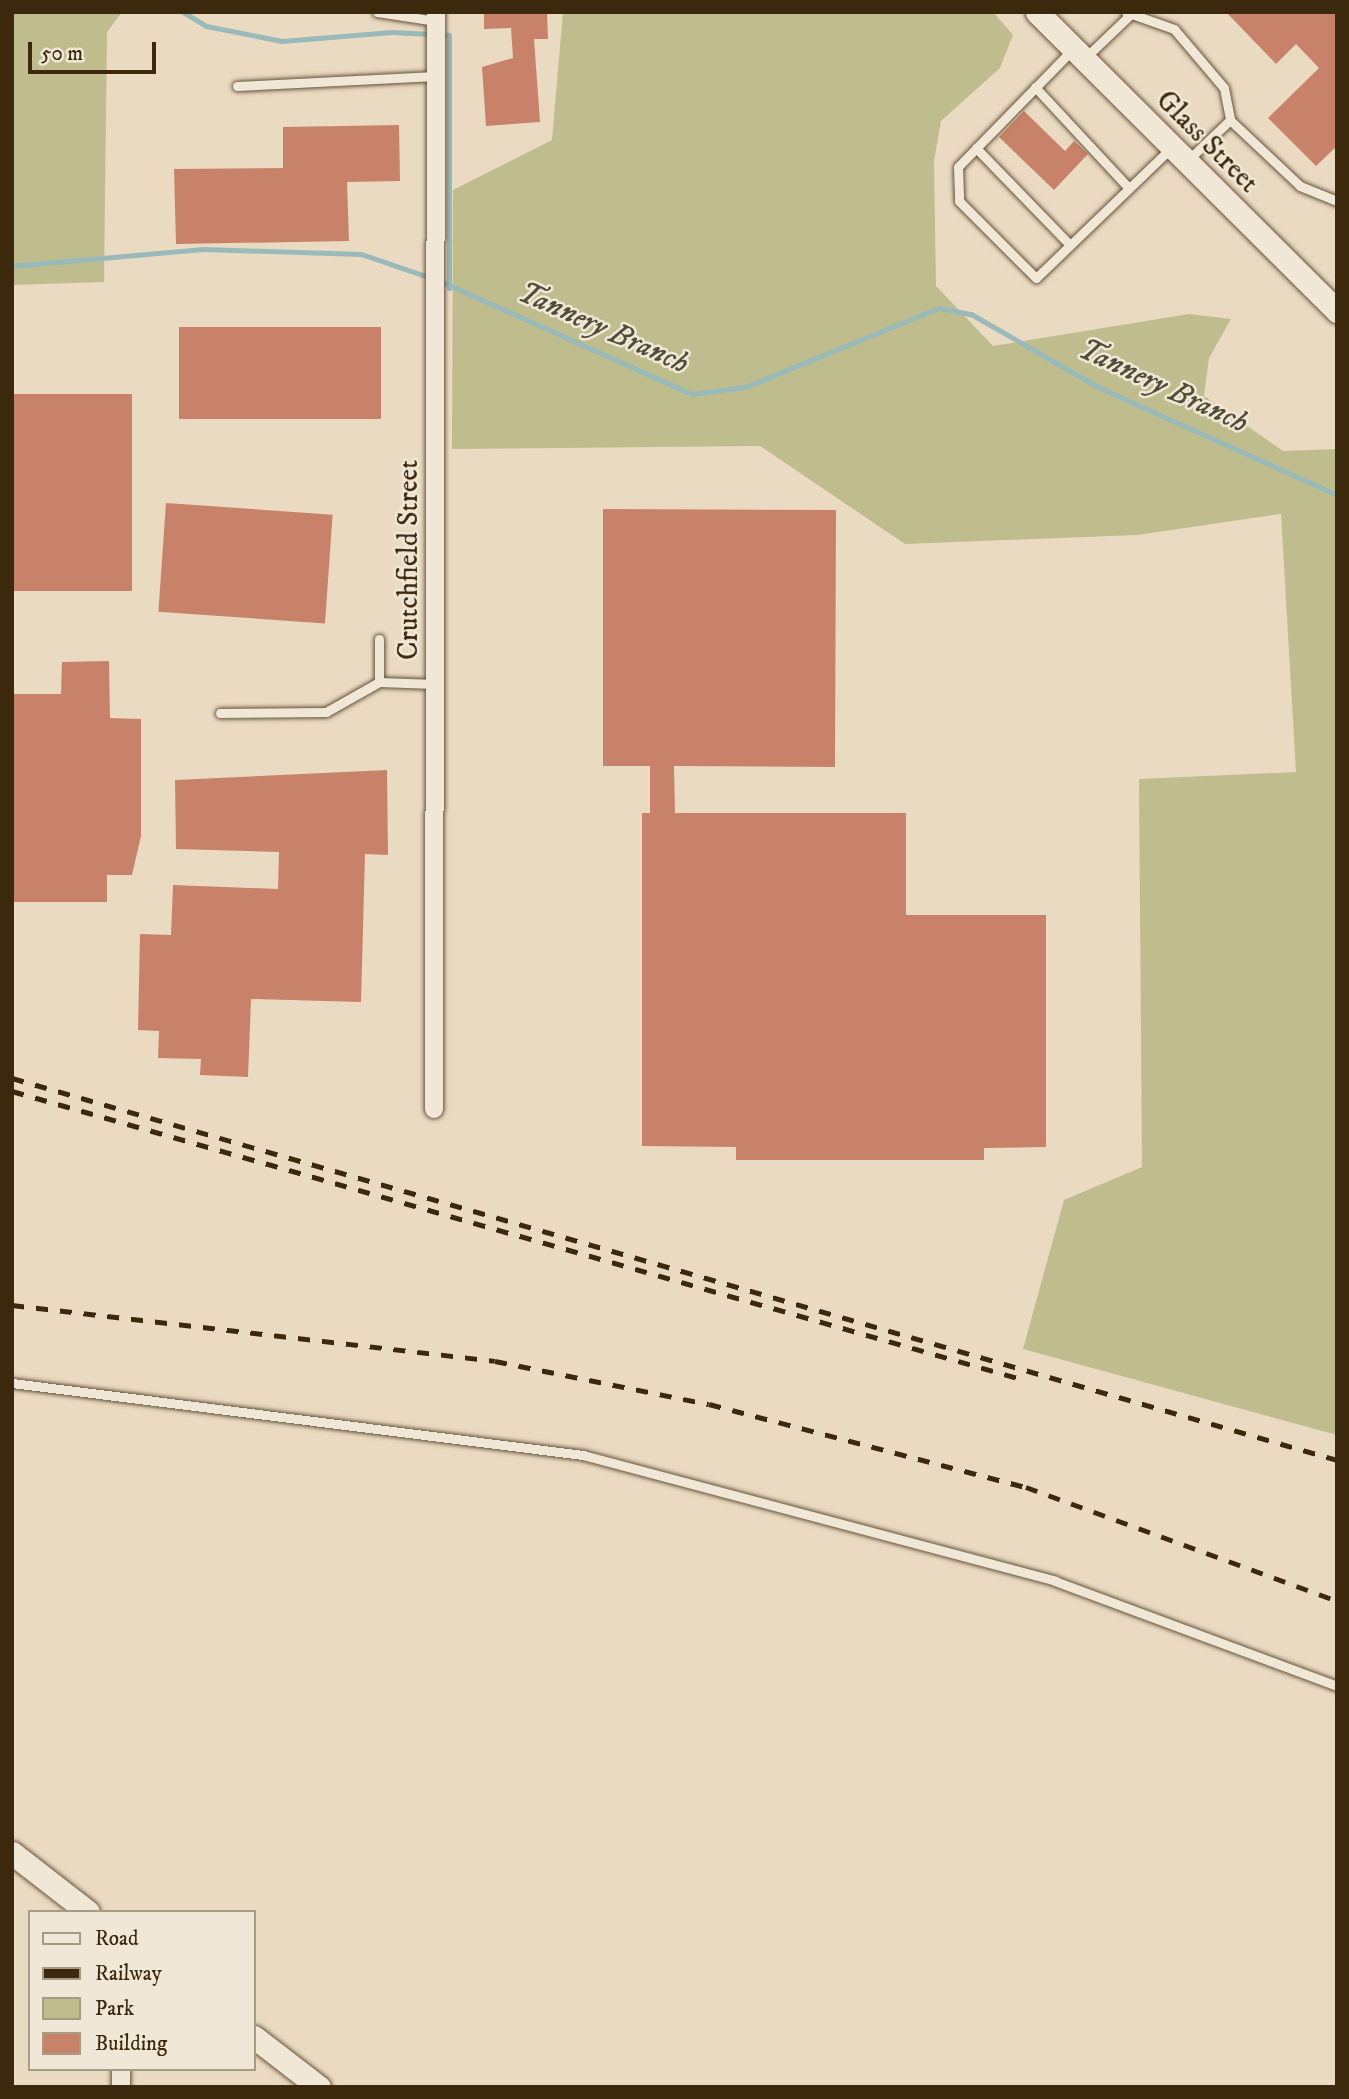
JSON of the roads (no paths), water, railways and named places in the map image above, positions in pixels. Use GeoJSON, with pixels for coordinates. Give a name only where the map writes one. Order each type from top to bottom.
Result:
{"type":"FeatureCollection","features":[{"type":"Feature","properties":{"kind":"street","name":"Glass Street"},"geometry":{"type":"LineString","coordinates":[[1037,12],[1337,311]]}},
{"type":"Feature","properties":{"kind":"street","name":"Crutchfield Street"},"geometry":{"type":"LineString","coordinates":[[434,1109],[436,19]]}},
{"type":"Feature","properties":{"kind":"street"},"geometry":{"type":"LineString","coordinates":[[12,1853],[85,1910]]}},
{"type":"Feature","properties":{"kind":"street"},"geometry":{"type":"LineString","coordinates":[[256,2040],[319,2087]]}},
{"type":"Feature","properties":{"kind":"lane"},"geometry":{"type":"LineString","coordinates":[[377,12],[436,19]]}},
{"type":"Feature","properties":{"kind":"lane"},"geometry":{"type":"LineString","coordinates":[[1230,120],[1129,188],[1036,278],[959,201],[958,167],[1035,87],[1127,14],[1174,29],[1191,44],[1224,88],[1230,120],[1300,186],[1337,201]]}},
{"type":"Feature","properties":{"kind":"lane"},"geometry":{"type":"LineString","coordinates":[[237,86],[436,76]]}},
{"type":"Feature","properties":{"kind":"lane"},"geometry":{"type":"LineString","coordinates":[[1035,87],[1129,188]]}},
{"type":"Feature","properties":{"kind":"lane"},"geometry":{"type":"LineString","coordinates":[[976,148],[1070,245]]}},
{"type":"Feature","properties":{"kind":"lane"},"geometry":{"type":"LineString","coordinates":[[379,639],[379,682]]}},
{"type":"Feature","properties":{"kind":"lane"},"geometry":{"type":"LineString","coordinates":[[219,713],[326,712],[379,682],[435,684]]}},
{"type":"Feature","properties":{"kind":"lane"},"geometry":{"type":"LineString","coordinates":[[12,1383],[583,1455],[1055,1581],[1337,1686]]}},
{"type":"Feature","properties":{"kind":"waterway"},"geometry":{"type":"LineString","coordinates":[[183,12],[206,26],[282,41],[392,32],[449,35],[449,288]]}},
{"type":"Feature","properties":{"kind":"waterway","name":"Tannery Branch"},"geometry":{"type":"LineString","coordinates":[[12,266],[203,249],[361,254],[431,278]]}},
{"type":"Feature","properties":{"kind":"waterway","name":"Tannery Branch"},"geometry":{"type":"LineString","coordinates":[[440,281],[692,394],[745,387],[939,308],[971,314],[1098,387],[1337,495]]}},
{"type":"Feature","properties":{"kind":"railway"},"geometry":{"type":"LineString","coordinates":[[12,1078],[1337,1460]]}},
{"type":"Feature","properties":{"kind":"railway"},"geometry":{"type":"LineString","coordinates":[[12,1091],[1021,1379]]}},
{"type":"Feature","properties":{"kind":"railway"},"geometry":{"type":"LineString","coordinates":[[12,1305],[495,1361],[709,1404],[1026,1487],[1337,1601]]}}]}
